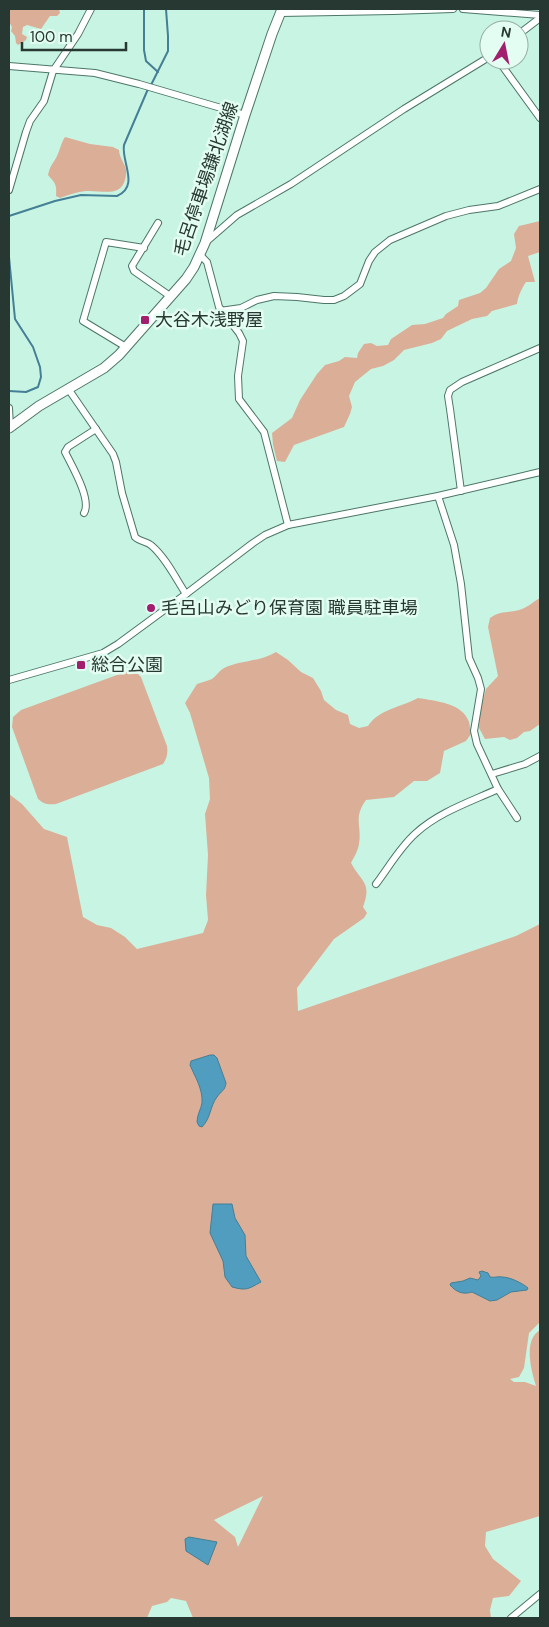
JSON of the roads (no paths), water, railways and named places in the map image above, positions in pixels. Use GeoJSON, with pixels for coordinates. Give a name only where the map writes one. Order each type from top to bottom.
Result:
{"type":"FeatureCollection","features":[{"type":"Feature","properties":{"kind":"main road","name":"毛呂停車場鎌北湖線"},"geometry":{"type":"LineString","coordinates":[[10,427],[39,406],[104,368],[119,355],[186,279],[205,243],[245,115],[281,11]]}},
{"type":"Feature","properties":{"kind":"street"},"geometry":{"type":"LineString","coordinates":[[9,190],[30,121],[44,101],[53,71],[78,34],[91,9]]}},
{"type":"Feature","properties":{"kind":"street"},"geometry":{"type":"LineString","coordinates":[[281,11],[453,9]]}},
{"type":"Feature","properties":{"kind":"street"},"geometry":{"type":"LineString","coordinates":[[464,9],[540,17]]}},
{"type":"Feature","properties":{"kind":"street"},"geometry":{"type":"LineString","coordinates":[[529,26],[540,17]]}},
{"type":"Feature","properties":{"kind":"street"},"geometry":{"type":"LineString","coordinates":[[205,243],[237,215],[291,184],[404,109],[479,63]]}},
{"type":"Feature","properties":{"kind":"street"},"geometry":{"type":"LineString","coordinates":[[9,66],[95,73],[245,115]]}},
{"type":"Feature","properties":{"kind":"street"},"geometry":{"type":"LineString","coordinates":[[505,70],[540,118]]}},
{"type":"Feature","properties":{"kind":"street"},"geometry":{"type":"LineString","coordinates":[[220,310],[241,308],[257,300],[274,296],[334,300],[344,296],[360,284],[375,252],[390,240],[446,216],[469,210],[498,206],[540,189]]}},
{"type":"Feature","properties":{"kind":"street"},"geometry":{"type":"LineString","coordinates":[[158,223],[132,266],[134,271],[170,296]]}},
{"type":"Feature","properties":{"kind":"street"},"geometry":{"type":"LineString","coordinates":[[126,347],[83,321],[106,242],[144,248]]}},
{"type":"Feature","properties":{"kind":"street"},"geometry":{"type":"LineString","coordinates":[[200,255],[207,262],[220,310],[239,333],[243,341],[243,354],[238,376],[238,399],[264,432],[288,526]]}},
{"type":"Feature","properties":{"kind":"street"},"geometry":{"type":"LineString","coordinates":[[461,491],[448,396],[450,390],[462,382],[540,348]]}},
{"type":"Feature","properties":{"kind":"street"},"geometry":{"type":"LineString","coordinates":[[69,390],[114,454],[122,493],[135,537],[139,541],[154,547],[186,594]]}},
{"type":"Feature","properties":{"kind":"street"},"geometry":{"type":"LineString","coordinates":[[9,408],[10,427]]}},
{"type":"Feature","properties":{"kind":"street"},"geometry":{"type":"LineString","coordinates":[[84,514],[86,505],[80,482],[65,452],[68,447],[96,429]]}},
{"type":"Feature","properties":{"kind":"street"},"geometry":{"type":"LineString","coordinates":[[9,680],[102,653],[118,644],[253,542],[265,535],[288,526],[438,496],[540,472]]}},
{"type":"Feature","properties":{"kind":"street"},"geometry":{"type":"LineString","coordinates":[[438,496],[454,545],[461,584],[469,658],[481,689],[474,731],[477,744],[498,789],[517,818]]}},
{"type":"Feature","properties":{"kind":"street"},"geometry":{"type":"LineString","coordinates":[[492,774],[525,764],[540,756]]}},
{"type":"Feature","properties":{"kind":"street"},"geometry":{"type":"LineString","coordinates":[[376,884],[405,845],[418,832],[444,814],[498,789]]}},
{"type":"Feature","properties":{"kind":"street"},"geometry":{"type":"LineString","coordinates":[[512,1618],[540,1594]]}},
{"type":"Feature","properties":{"kind":"water"},"geometry":{"type":"Polygon","coordinates":[[[214,1055],[217,1058],[226,1083],[202,1127],[197,1122],[202,1103],[201,1093],[190,1065],[191,1061],[214,1055]]]}},
{"type":"Feature","properties":{"kind":"water"},"geometry":{"type":"Polygon","coordinates":[[[213,1204],[232,1204],[235,1218],[245,1235],[246,1256],[261,1282],[250,1288],[232,1287],[225,1277],[223,1261],[210,1233],[213,1204]]]}},
{"type":"Feature","properties":{"kind":"water"},"geometry":{"type":"Polygon","coordinates":[[[479,1272],[488,1273],[490,1277],[509,1278],[528,1288],[527,1290],[511,1292],[497,1300],[490,1301],[472,1292],[460,1292],[450,1285],[451,1283],[470,1278],[478,1280],[481,1276],[479,1272]]]}},
{"type":"Feature","properties":{"kind":"water"},"geometry":{"type":"Polygon","coordinates":[[[189,1537],[217,1542],[208,1565],[186,1551],[185,1539],[189,1537]]]}},
{"type":"Feature","properties":{"kind":"waterway"},"geometry":{"type":"LineString","coordinates":[[144,9],[144,50],[146,61],[158,72]]}},
{"type":"Feature","properties":{"kind":"waterway"},"geometry":{"type":"LineString","coordinates":[[151,85],[168,51],[166,9]]}},
{"type":"Feature","properties":{"kind":"waterway"},"geometry":{"type":"LineString","coordinates":[[9,216],[55,201],[81,195],[117,196],[124,192],[129,180],[124,145],[148,89]]}},
{"type":"Feature","properties":{"kind":"waterway"},"geometry":{"type":"LineString","coordinates":[[9,257],[15,319],[33,347],[40,367],[41,377],[38,387],[26,392],[9,391]]}},
{"type":"Feature","properties":{"kind":"place","name":"大谷木浅野屋"},"geometry":{"type":"Point","coordinates":[145,320]}},
{"type":"Feature","properties":{"kind":"place","name":"毛呂山みどり保育園 職員駐車場"},"geometry":{"type":"Point","coordinates":[151,608]}},
{"type":"Feature","properties":{"kind":"place","name":"総合公園"},"geometry":{"type":"Point","coordinates":[81,665]}}]}
